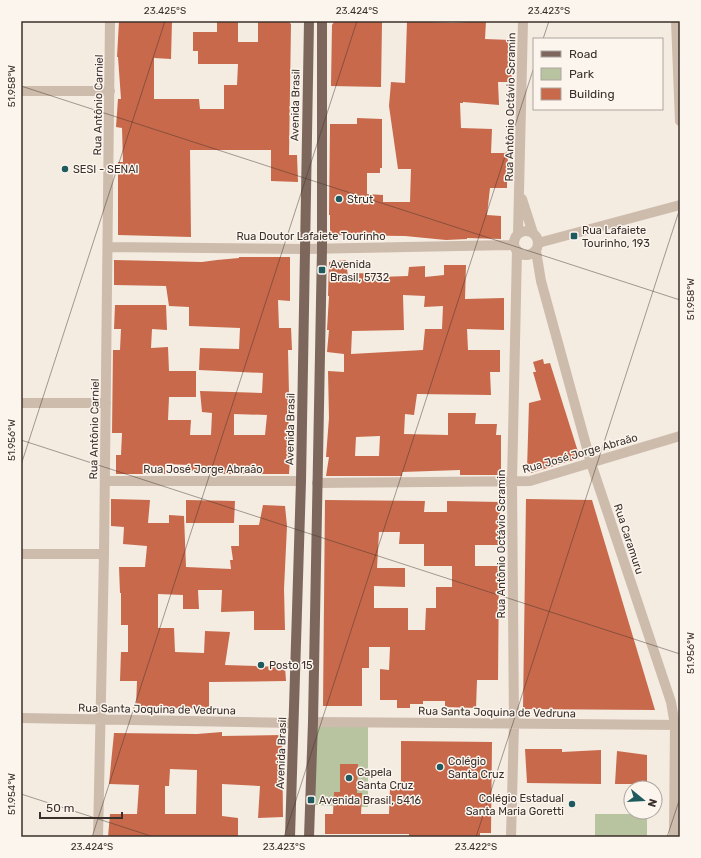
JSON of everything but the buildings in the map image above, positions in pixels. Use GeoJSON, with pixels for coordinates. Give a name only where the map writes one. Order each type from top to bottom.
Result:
{"type":"FeatureCollection","features":[{"type":"Feature","properties":{"kind":"main road","name":"Avenida Brasil"},"geometry":{"type":"LineString","coordinates":[[290,837],[301,481],[309,21]]}},
{"type":"Feature","properties":{"kind":"main road"},"geometry":{"type":"LineString","coordinates":[[309,837],[313,722],[322,249],[322,21]]}},
{"type":"Feature","properties":{"kind":"street","name":"Rua Antônio Carniel"},"geometry":{"type":"LineString","coordinates":[[98,837],[104,554],[110,21]]}},
{"type":"Feature","properties":{"kind":"street","name":"Rua Antônio Octávio Scramin"},"geometry":{"type":"LineString","coordinates":[[518,234],[523,21]]}},
{"type":"Feature","properties":{"kind":"street"},"geometry":{"type":"LineString","coordinates":[[676,21],[680,121]]}},
{"type":"Feature","properties":{"kind":"street"},"geometry":{"type":"LineString","coordinates":[[21,91],[110,92]]}},
{"type":"Feature","properties":{"kind":"street","name":"Rua Antônio Octávio Scramin"},"geometry":{"type":"LineString","coordinates":[[520,193],[533,233]]}},
{"type":"Feature","properties":{"kind":"street"},"geometry":{"type":"LineString","coordinates":[[537,247],[680,205]]}},
{"type":"Feature","properties":{"kind":"street"},"geometry":{"type":"LineString","coordinates":[[525,231],[533,233],[538,239],[537,247],[533,254],[526,256],[522,255],[515,248],[518,234],[525,231]]}},
{"type":"Feature","properties":{"kind":"street","name":"Rua Doutor Lafaiete Tourinho"},"geometry":{"type":"LineString","coordinates":[[108,247],[305,249],[515,248]]}},
{"type":"Feature","properties":{"kind":"street","name":"Rua Caramuru"},"geometry":{"type":"LineString","coordinates":[[537,247],[541,281],[591,464],[671,702],[677,725],[674,837]]}},
{"type":"Feature","properties":{"kind":"street","name":"Rua Antônio Octávio Scramin"},"geometry":{"type":"LineString","coordinates":[[511,837],[514,724],[512,482],[515,248]]}},
{"type":"Feature","properties":{"kind":"street"},"geometry":{"type":"LineString","coordinates":[[21,403],[106,404]]}},
{"type":"Feature","properties":{"kind":"street","name":"Rua José Jorge Abraão"},"geometry":{"type":"LineString","coordinates":[[317,483],[530,481],[591,464],[680,436]]}},
{"type":"Feature","properties":{"kind":"street","name":"Rua José Jorge Abraão"},"geometry":{"type":"LineString","coordinates":[[105,481],[301,481]]}},
{"type":"Feature","properties":{"kind":"street"},"geometry":{"type":"LineString","coordinates":[[21,554],[104,554]]}},
{"type":"Feature","properties":{"kind":"street","name":"Rua Santa Joquina de Vedruna"},"geometry":{"type":"LineString","coordinates":[[21,718],[294,723]]}},
{"type":"Feature","properties":{"kind":"street","name":"Rua Santa Joquina de Vedruna"},"geometry":{"type":"LineString","coordinates":[[313,722],[677,725]]}},
{"type":"Feature","properties":{"kind":"green space"},"geometry":{"type":"Polygon","coordinates":[[[317,724],[368,724],[368,807],[314,805],[317,724]]]}},
{"type":"Feature","properties":{"kind":"green space"},"geometry":{"type":"Polygon","coordinates":[[[595,814],[623,814],[623,820],[647,820],[647,837],[595,837],[595,814]]]}},
{"type":"Feature","properties":{"kind":"place","name":"SESI - SENAI"},"geometry":{"type":"Point","coordinates":[65,169]}},
{"type":"Feature","properties":{"kind":"place","name":"Strut"},"geometry":{"type":"Point","coordinates":[339,199]}},
{"type":"Feature","properties":{"kind":"place","name":"Rua Lafaiete Tourinho, 193"},"geometry":{"type":"Point","coordinates":[574,236]}},
{"type":"Feature","properties":{"kind":"place","name":"Avenida Brasil, 5732"},"geometry":{"type":"Point","coordinates":[322,270]}},
{"type":"Feature","properties":{"kind":"place","name":"Posto 15"},"geometry":{"type":"Point","coordinates":[261,665]}},
{"type":"Feature","properties":{"kind":"place","name":"Colégio Santa Cruz"},"geometry":{"type":"Point","coordinates":[440,767]}},
{"type":"Feature","properties":{"kind":"place","name":"Capela Santa Cruz"},"geometry":{"type":"Point","coordinates":[349,778]}},
{"type":"Feature","properties":{"kind":"place","name":"Avenida Brasil, 5416"},"geometry":{"type":"Point","coordinates":[311,800]}},
{"type":"Feature","properties":{"kind":"place","name":"Colégio Estadual Santa Maria Goretti"},"geometry":{"type":"Point","coordinates":[572,804]}}]}
